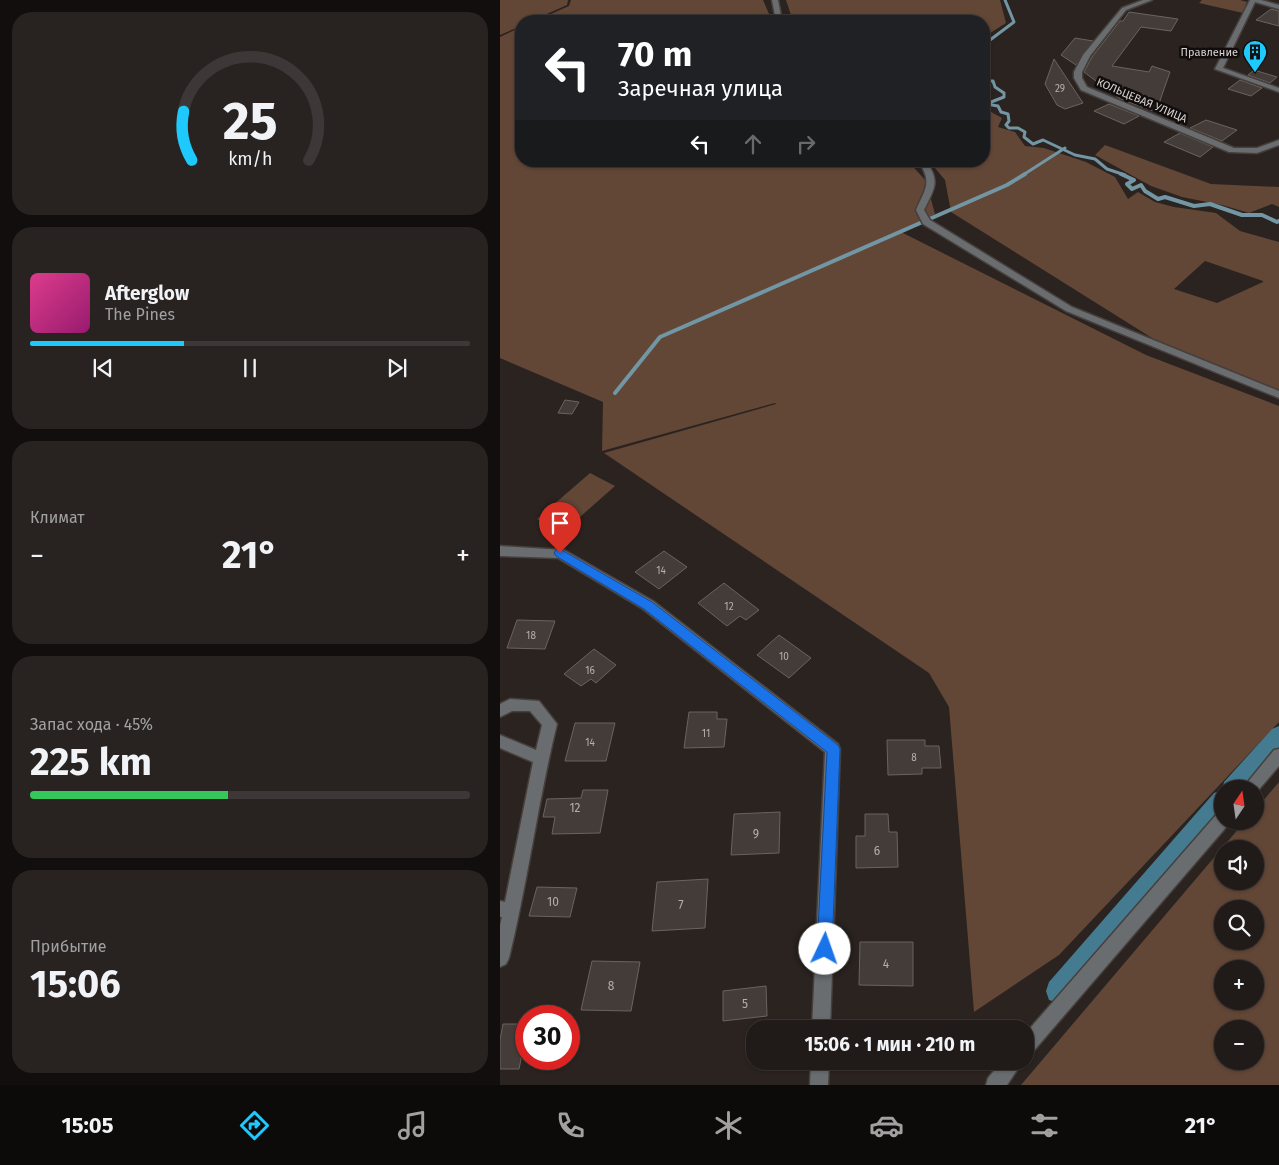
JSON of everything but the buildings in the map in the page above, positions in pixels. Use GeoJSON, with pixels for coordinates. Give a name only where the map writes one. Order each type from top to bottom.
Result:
{"type":"FeatureCollection","features":[{"type":"Feature","properties":{"kind":"street"},"geometry":{"type":"LineString","coordinates":[[775,0],[778,15]]}},
{"type":"Feature","properties":{"kind":"street","name":"КОЛЬЦЕВАЯ УЛИЦА"},"geometry":{"type":"LineString","coordinates":[[1149,0],[1124,9],[1087,55],[1078,72],[1078,78],[1084,88],[1232,150],[1264,150],[1279,142]]}},
{"type":"Feature","properties":{"kind":"street"},"geometry":{"type":"LineString","coordinates":[[1279,7],[1253,0],[1219,69],[1279,90]]}},
{"type":"Feature","properties":{"kind":"street"},"geometry":{"type":"LineString","coordinates":[[926,167],[931,174],[930,188],[920,210],[926,222],[1069,310],[1279,395]]}},
{"type":"Feature","properties":{"kind":"street"},"geometry":{"type":"LineString","coordinates":[[500,550],[560,553],[648,605],[833,749],[821,1020]]}},
{"type":"Feature","properties":{"kind":"street"},"geometry":{"type":"LineString","coordinates":[[500,711],[510,705],[534,705],[550,724],[506,910],[500,958]]}},
{"type":"Feature","properties":{"kind":"street"},"geometry":{"type":"LineString","coordinates":[[500,741],[541,759]]}},
{"type":"Feature","properties":{"kind":"street"},"geometry":{"type":"LineString","coordinates":[[1258,780],[1279,755]]}},
{"type":"Feature","properties":{"kind":"street"},"geometry":{"type":"LineString","coordinates":[[1034,1038],[1214,829]]}},
{"type":"Feature","properties":{"kind":"street"},"geometry":{"type":"LineString","coordinates":[[819,1085],[820,1070]]}},
{"type":"Feature","properties":{"kind":"street"},"geometry":{"type":"LineString","coordinates":[[995,1085],[1007,1070]]}},
{"type":"Feature","properties":{"kind":"shaded area"},"geometry":{"type":"Polygon","coordinates":[[[500,0],[568,0],[567,5],[544,15],[515,15],[515,29],[500,35],[500,0]]]}},
{"type":"Feature","properties":{"kind":"shaded area"},"geometry":{"type":"Polygon","coordinates":[[[571,0],[763,0],[769,15],[549,15],[569,6],[571,0]]]}},
{"type":"Feature","properties":{"kind":"shaded area"},"geometry":{"type":"Polygon","coordinates":[[[786,0],[1000,0],[1006,23],[990,33],[990,15],[791,15],[786,0]]]}},
{"type":"Feature","properties":{"kind":"shaded area"},"geometry":{"type":"Polygon","coordinates":[[[1202,0],[1240,0],[1247,2],[1243,13],[1199,3],[1202,0]]]}},
{"type":"Feature","properties":{"kind":"shaded area"},"geometry":{"type":"Polygon","coordinates":[[[515,30],[515,167],[913,167],[926,181],[935,214],[901,232],[1146,355],[1279,406],[1279,722],[1224,780],[1214,780],[1214,791],[1059,955],[974,1012],[949,707],[929,673],[604,453],[776,404],[602,451],[603,402],[500,358],[500,37],[515,30]]]}},
{"type":"Feature","properties":{"kind":"shaded area"},"geometry":{"type":"Polygon","coordinates":[[[990,111],[1002,118],[998,127],[1015,132],[1025,146],[1044,148],[1086,162],[1115,177],[1128,199],[1138,192],[1155,202],[1174,207],[1216,213],[1240,231],[1279,242],[1279,390],[1160,343],[951,212],[945,180],[934,167],[990,167],[990,111]],[[1205,261],[1174,289],[1217,303],[1263,282],[1205,261]]]}},
{"type":"Feature","properties":{"kind":"shaded area"},"geometry":{"type":"Polygon","coordinates":[[[1105,145],[1211,184],[1279,187],[1279,207],[1272,204],[1249,213],[1222,205],[1182,197],[1151,186],[1095,155],[1105,145]]]}},
{"type":"Feature","properties":{"kind":"shaded area"},"geometry":{"type":"Polygon","coordinates":[[[590,473],[615,486],[563,532],[537,519],[590,473]]]}},
{"type":"Feature","properties":{"kind":"shaded area"},"geometry":{"type":"Polygon","coordinates":[[[1279,782],[1279,1085],[1021,1085],[1214,858],[1214,890],[1264,890],[1264,840],[1229,840],[1237,830],[1264,830],[1264,800],[1279,782]]]}},
{"type":"Feature","properties":{"kind":"waterway"},"geometry":{"type":"LineString","coordinates":[[990,40],[1014,22],[1005,0]]}},
{"type":"Feature","properties":{"kind":"waterway"},"geometry":{"type":"LineString","coordinates":[[990,81],[993,81],[995,87],[1004,93],[1004,97],[990,102]]}},
{"type":"Feature","properties":{"kind":"waterway"},"geometry":{"type":"LineString","coordinates":[[990,105],[998,106],[1001,112],[1008,114],[1009,121],[1006,125],[1009,128],[1018,128],[1025,132],[1024,137],[1033,144],[1043,140],[1063,149]]}},
{"type":"Feature","properties":{"kind":"waterway"},"geometry":{"type":"LineString","coordinates":[[1023,175],[1063,149]]}},
{"type":"Feature","properties":{"kind":"waterway"},"geometry":{"type":"LineString","coordinates":[[1063,149],[1075,155],[1095,159],[1107,169],[1125,175]]}},
{"type":"Feature","properties":{"kind":"waterway"},"geometry":{"type":"LineString","coordinates":[[615,393],[660,337],[1007,185],[1025,174]]}},
{"type":"Feature","properties":{"kind":"waterway"},"geometry":{"type":"LineString","coordinates":[[1121,174],[1134,180],[1127,184],[1132,189],[1141,185],[1145,191],[1158,199],[1165,197],[1194,206],[1210,204],[1242,215],[1262,215],[1277,222],[1279,221]]}},
{"type":"Feature","properties":{"kind":"waterway"},"geometry":{"type":"LineString","coordinates":[[1240,780],[1279,735]]}},
{"type":"Feature","properties":{"kind":"waterway"},"geometry":{"type":"LineString","coordinates":[[1058,991],[1214,809]]}},
{"type":"Feature","properties":{"kind":"place","name":"Правление"},"geometry":{"type":"Point","coordinates":[1255,73]}},
{"type":"Feature","properties":{"kind":"route"},"geometry":{"type":"LineString","coordinates":[[560,553],[648,605],[833,749],[825,949]]}}]}
